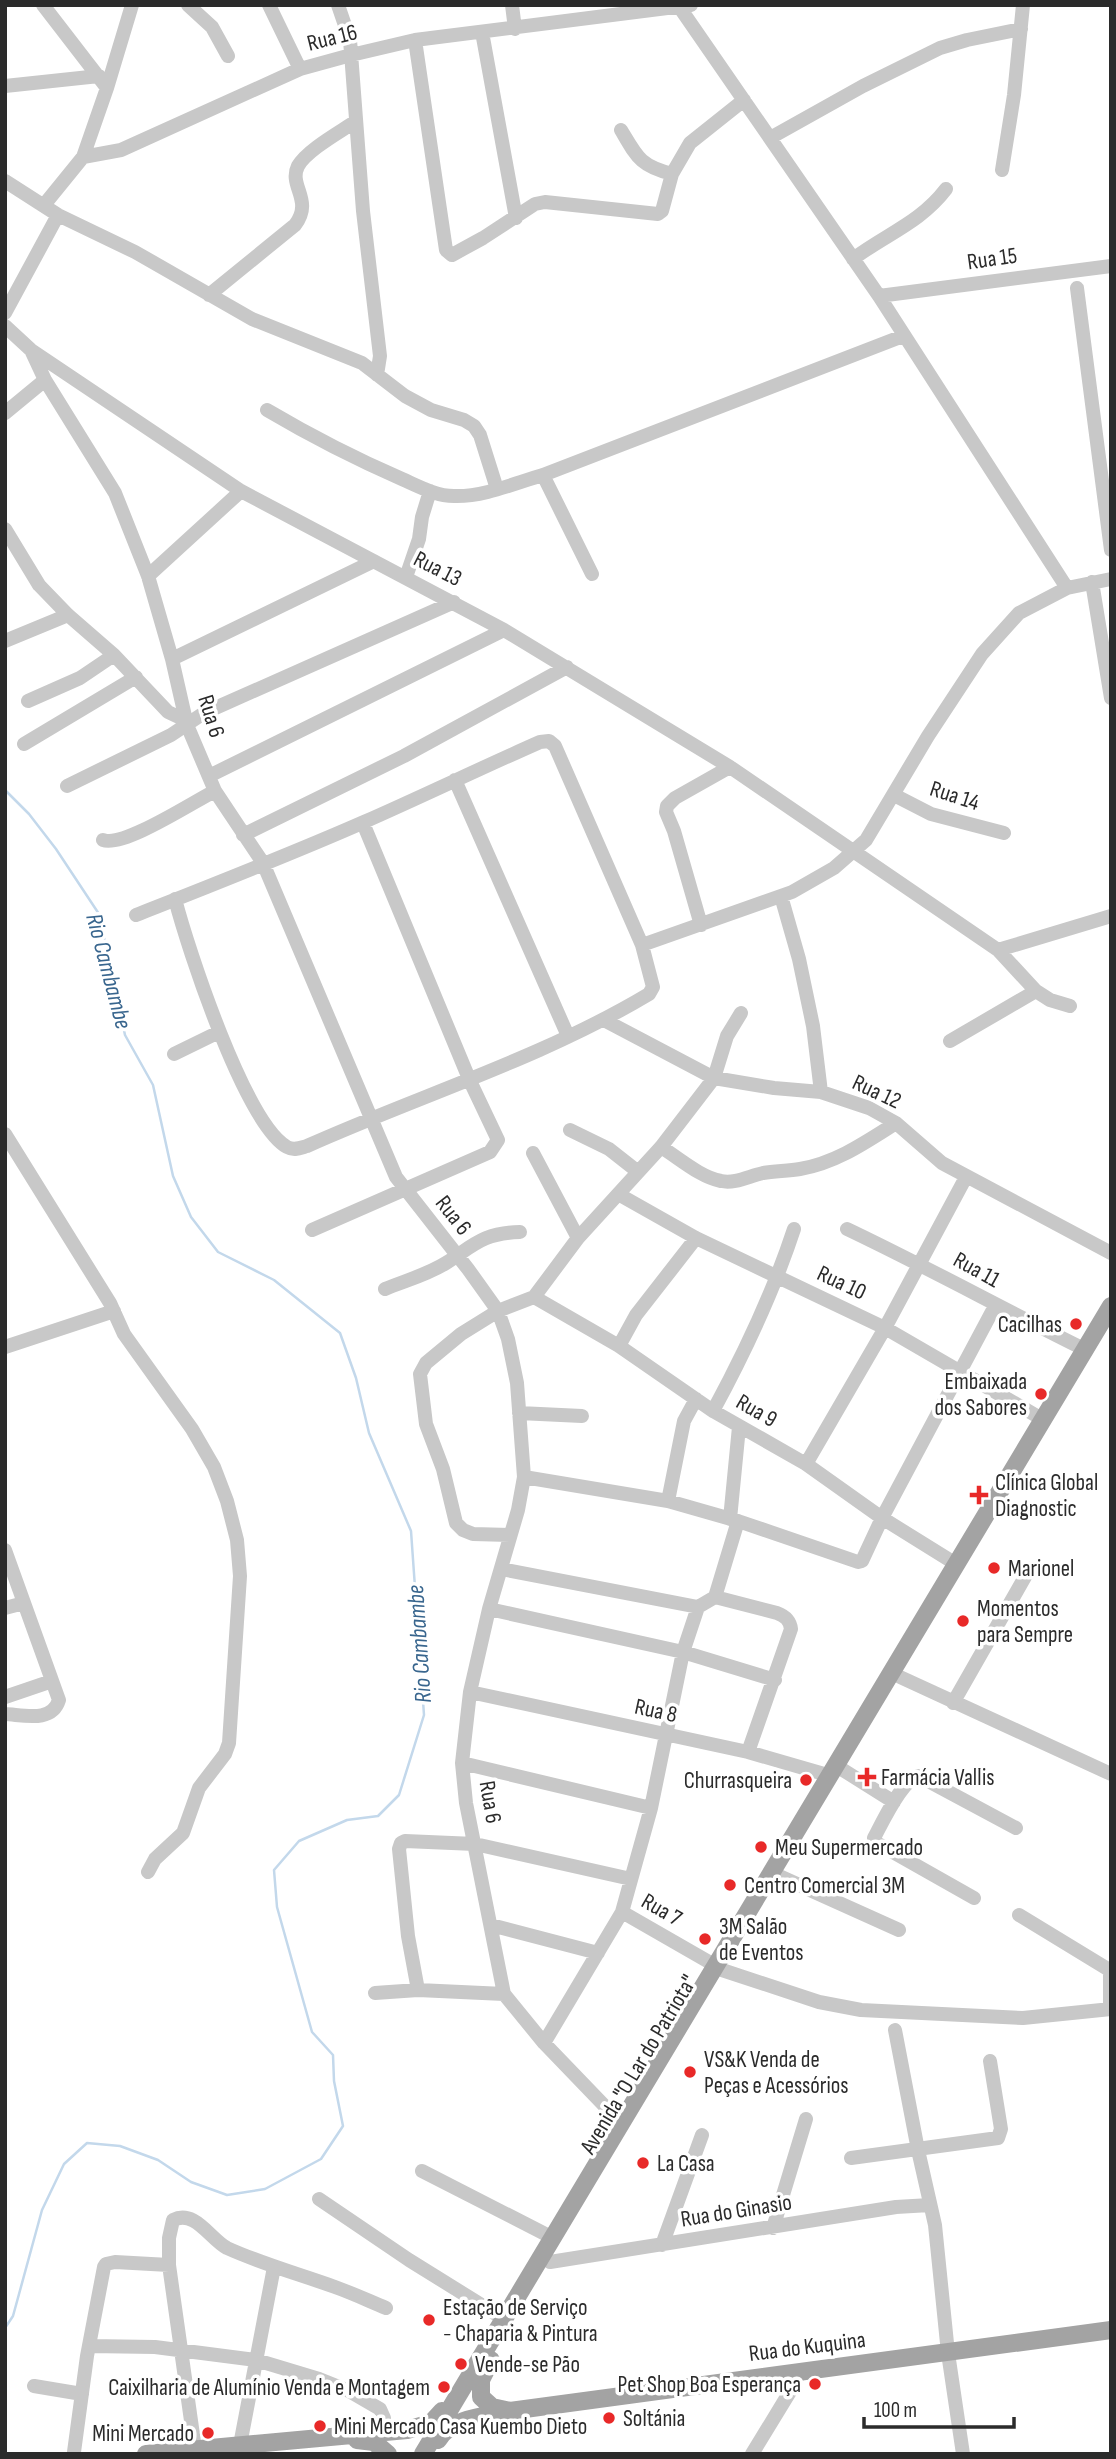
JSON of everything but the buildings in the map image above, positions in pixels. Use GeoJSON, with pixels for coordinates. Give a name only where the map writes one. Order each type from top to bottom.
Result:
{"type":"FeatureCollection","features":[{"type":"Feature","properties":{"kind":"main road","name":"Avenida \"O Lar do Patriota\""},"geometry":{"type":"LineString","coordinates":[[423,2454],[454,2398],[621,2123],[779,1876],[956,1564],[1111,1306]]}},
{"type":"Feature","properties":{"kind":"main road","name":"Avenida \"O Lar do Patriota\""},"geometry":{"type":"LineString","coordinates":[[510,2411],[492,2407],[484,2401],[480,2392],[481,2380],[719,1968],[837,1773],[900,1677],[1111,1323]]}},
{"type":"Feature","properties":{"kind":"main road","name":"Rua do Kuquina"},"geometry":{"type":"LineString","coordinates":[[510,2411],[1111,2330]]}},
{"type":"Feature","properties":{"kind":"main road"},"geometry":{"type":"LineString","coordinates":[[146,2454],[229,2449],[407,2430],[431,2423],[454,2398]]}},
{"type":"Feature","properties":{"kind":"main road"},"geometry":{"type":"LineString","coordinates":[[429,2454],[441,2435],[455,2424],[510,2411]]}},
{"type":"Feature","properties":{"kind":"main road"},"geometry":{"type":"LineString","coordinates":[[336,2438],[374,2442],[388,2454]]}},
{"type":"Feature","properties":{"kind":"street"},"geometry":{"type":"LineString","coordinates":[[43,5],[103,82]]}},
{"type":"Feature","properties":{"kind":"street"},"geometry":{"type":"LineString","coordinates":[[188,5],[212,27],[228,56]]}},
{"type":"Feature","properties":{"kind":"street"},"geometry":{"type":"LineString","coordinates":[[269,5],[300,69]]}},
{"type":"Feature","properties":{"kind":"street"},"geometry":{"type":"LineString","coordinates":[[338,5],[350,40],[363,211],[380,356],[377,375]]}},
{"type":"Feature","properties":{"kind":"street"},"geometry":{"type":"LineString","coordinates":[[512,5],[515,29]]}},
{"type":"Feature","properties":{"kind":"street"},"geometry":{"type":"LineString","coordinates":[[1002,170],[1023,5]]}},
{"type":"Feature","properties":{"kind":"street"},"geometry":{"type":"LineString","coordinates":[[683,6],[879,296],[1067,588]]}},
{"type":"Feature","properties":{"kind":"street","name":"Rua 16"},"geometry":{"type":"LineString","coordinates":[[83,157],[110,153],[140,142],[300,69],[351,55],[415,40],[683,6]]}},
{"type":"Feature","properties":{"kind":"street"},"geometry":{"type":"LineString","coordinates":[[44,205],[83,157],[103,82],[134,8]]}},
{"type":"Feature","properties":{"kind":"street"},"geometry":{"type":"LineString","coordinates":[[770,138],[863,86],[940,48],[1021,29]]}},
{"type":"Feature","properties":{"kind":"street"},"geometry":{"type":"LineString","coordinates":[[482,32],[516,218]]}},
{"type":"Feature","properties":{"kind":"street"},"geometry":{"type":"LineString","coordinates":[[415,40],[448,253],[458,254],[535,204],[545,202],[658,214],[662,211],[672,174],[690,143],[744,100]]}},
{"type":"Feature","properties":{"kind":"street"},"geometry":{"type":"LineString","coordinates":[[5,86],[103,82]]}},
{"type":"Feature","properties":{"kind":"street"},"geometry":{"type":"LineString","coordinates":[[209,295],[295,225],[303,211],[304,201],[297,180],[297,168],[306,156],[356,121]]}},
{"type":"Feature","properties":{"kind":"street"},"geometry":{"type":"LineString","coordinates":[[621,130],[645,165],[672,174]]}},
{"type":"Feature","properties":{"kind":"street"},"geometry":{"type":"LineString","coordinates":[[5,181],[58,215],[135,252],[252,319],[362,363],[405,396],[431,410],[464,420],[474,426],[480,435],[497,489]]}},
{"type":"Feature","properties":{"kind":"street"},"geometry":{"type":"LineString","coordinates":[[853,259],[920,217],[946,189]]}},
{"type":"Feature","properties":{"kind":"street"},"geometry":{"type":"LineString","coordinates":[[5,313],[58,215]]}},
{"type":"Feature","properties":{"kind":"street","name":"Rua 15"},"geometry":{"type":"LineString","coordinates":[[879,296],[1111,266]]}},
{"type":"Feature","properties":{"kind":"street"},"geometry":{"type":"LineString","coordinates":[[1077,288],[1111,550]]}},
{"type":"Feature","properties":{"kind":"street","name":"Rua 13"},"geometry":{"type":"LineString","coordinates":[[5,326],[30,350],[241,491],[504,629],[730,767],[998,950],[1036,991]]}},
{"type":"Feature","properties":{"kind":"street"},"geometry":{"type":"LineString","coordinates":[[267,410],[380,470],[430,491],[452,496],[497,489],[543,475],[903,336]]}},
{"type":"Feature","properties":{"kind":"street","name":"Rua 6"},"geometry":{"type":"LineString","coordinates":[[30,350],[115,493],[148,576],[172,659],[186,723],[215,791],[263,863],[396,1177],[498,1311],[514,1364],[524,1477],[518,1510],[489,1609],[470,1692],[462,1763],[466,1803],[504,1994],[544,2043],[621,2123]]}},
{"type":"Feature","properties":{"kind":"street"},"geometry":{"type":"LineString","coordinates":[[5,413],[46,380]]}},
{"type":"Feature","properties":{"kind":"street"},"geometry":{"type":"LineString","coordinates":[[543,475],[592,574]]}},
{"type":"Feature","properties":{"kind":"street"},"geometry":{"type":"LineString","coordinates":[[148,576],[241,491]]}},
{"type":"Feature","properties":{"kind":"street"},"geometry":{"type":"LineString","coordinates":[[406,577],[419,539],[430,491]]}},
{"type":"Feature","properties":{"kind":"street"},"geometry":{"type":"LineString","coordinates":[[5,529],[39,585],[68,615],[114,654],[168,712],[186,723]]}},
{"type":"Feature","properties":{"kind":"street"},"geometry":{"type":"LineString","coordinates":[[172,659],[374,561]]}},
{"type":"Feature","properties":{"kind":"street"},"geometry":{"type":"LineString","coordinates":[[642,945],[781,896],[814,881],[834,868],[866,840],[928,736],[982,654],[1019,613],[1067,588],[1111,579]]}},
{"type":"Feature","properties":{"kind":"street"},"geometry":{"type":"LineString","coordinates":[[1092,582],[1111,698]]}},
{"type":"Feature","properties":{"kind":"street"},"geometry":{"type":"LineString","coordinates":[[67,786],[204,713],[454,602]]}},
{"type":"Feature","properties":{"kind":"street"},"geometry":{"type":"LineString","coordinates":[[5,640],[68,615]]}},
{"type":"Feature","properties":{"kind":"street"},"geometry":{"type":"LineString","coordinates":[[209,775],[504,629]]}},
{"type":"Feature","properties":{"kind":"street"},"geometry":{"type":"LineString","coordinates":[[28,701],[79,678],[114,654]]}},
{"type":"Feature","properties":{"kind":"street"},"geometry":{"type":"LineString","coordinates":[[243,835],[404,756],[567,667]]}},
{"type":"Feature","properties":{"kind":"street"},"geometry":{"type":"LineString","coordinates":[[24,744],[136,677]]}},
{"type":"Feature","properties":{"kind":"street"},"geometry":{"type":"LineString","coordinates":[[136,915],[363,823],[549,741],[555,746],[642,945],[653,987],[649,994],[604,1020],[470,1081],[370,1118],[307,1146],[296,1150],[289,1149],[270,1130],[255,1107],[219,1032],[188,946],[175,900]]}},
{"type":"Feature","properties":{"kind":"street"},"geometry":{"type":"LineString","coordinates":[[701,925],[667,806],[675,798],[730,767]]}},
{"type":"Feature","properties":{"kind":"street"},"geometry":{"type":"LineString","coordinates":[[456,780],[568,1036]]}},
{"type":"Feature","properties":{"kind":"street"},"geometry":{"type":"LineString","coordinates":[[103,840],[115,842],[143,831],[215,791]]}},
{"type":"Feature","properties":{"kind":"street","name":"Rua 14"},"geometry":{"type":"LineString","coordinates":[[894,795],[931,814],[1004,833]]}},
{"type":"Feature","properties":{"kind":"street"},"geometry":{"type":"LineString","coordinates":[[312,1230],[490,1152],[498,1140],[470,1081],[363,823]]}},
{"type":"Feature","properties":{"kind":"street"},"geometry":{"type":"LineString","coordinates":[[781,896],[799,959],[813,1026],[821,1092]]}},
{"type":"Feature","properties":{"kind":"street"},"geometry":{"type":"LineString","coordinates":[[998,950],[1111,916]]}},
{"type":"Feature","properties":{"kind":"street"},"geometry":{"type":"LineString","coordinates":[[950,1041],[1036,991],[1050,1000],[1070,1006]]}},
{"type":"Feature","properties":{"kind":"street"},"geometry":{"type":"LineString","coordinates":[[510,1535],[473,1534],[456,1523],[443,1469],[426,1424],[420,1374],[422,1368],[461,1334],[498,1311],[534,1297],[578,1238],[661,1147],[714,1078],[727,1036],[741,1013]]}},
{"type":"Feature","properties":{"kind":"street","name":"Rua 12"},"geometry":{"type":"LineString","coordinates":[[604,1020],[714,1078],[774,1088],[821,1092],[869,1108],[897,1123],[942,1163],[1111,1253]]}},
{"type":"Feature","properties":{"kind":"street"},"geometry":{"type":"LineString","coordinates":[[174,1054],[219,1032]]}},
{"type":"Feature","properties":{"kind":"street"},"geometry":{"type":"LineString","coordinates":[[661,1147],[710,1178],[723,1182],[733,1181],[764,1173],[802,1169],[831,1160],[852,1151],[897,1123]]}},
{"type":"Feature","properties":{"kind":"street"},"geometry":{"type":"LineString","coordinates":[[569,1130],[610,1149],[637,1171]]}},
{"type":"Feature","properties":{"kind":"street"},"geometry":{"type":"LineString","coordinates":[[5,1134],[114,1311],[124,1334],[192,1429],[214,1467],[227,1501],[237,1540],[240,1576],[229,1743],[225,1754],[199,1788],[183,1833],[155,1859],[148,1872]]}},
{"type":"Feature","properties":{"kind":"street"},"geometry":{"type":"LineString","coordinates":[[533,1153],[578,1238]]}},
{"type":"Feature","properties":{"kind":"street"},"geometry":{"type":"LineString","coordinates":[[806,1464],[885,1328],[966,1177]]}},
{"type":"Feature","properties":{"kind":"street","name":"Rua 10"},"geometry":{"type":"LineString","coordinates":[[618,1194],[696,1238],[885,1328],[1042,1419]]}},
{"type":"Feature","properties":{"kind":"street"},"geometry":{"type":"LineString","coordinates":[[713,1411],[747,1348],[778,1278],[794,1229]]}},
{"type":"Feature","properties":{"kind":"street","name":"Rua 11"},"geometry":{"type":"LineString","coordinates":[[847,1229],[920,1263],[995,1306],[1084,1349]]}},
{"type":"Feature","properties":{"kind":"street"},"geometry":{"type":"LineString","coordinates":[[384,1289],[444,1265],[498,1232],[520,1232]]}},
{"type":"Feature","properties":{"kind":"street"},"geometry":{"type":"LineString","coordinates":[[619,1346],[636,1315],[696,1238]]}},
{"type":"Feature","properties":{"kind":"street","name":"Rua 9"},"geometry":{"type":"LineString","coordinates":[[534,1297],[619,1346],[739,1427],[806,1464],[882,1518],[956,1564]]}},
{"type":"Feature","properties":{"kind":"street"},"geometry":{"type":"LineString","coordinates":[[524,1477],[668,1501],[858,1562],[865,1558],[882,1518],[995,1306]]}},
{"type":"Feature","properties":{"kind":"street"},"geometry":{"type":"LineString","coordinates":[[5,1347],[114,1311]]}},
{"type":"Feature","properties":{"kind":"street"},"geometry":{"type":"LineString","coordinates":[[668,1501],[684,1421],[696,1399]]}},
{"type":"Feature","properties":{"kind":"street"},"geometry":{"type":"LineString","coordinates":[[519,1413],[582,1416]]}},
{"type":"Feature","properties":{"kind":"street"},"geometry":{"type":"LineString","coordinates":[[715,1597],[734,1520],[739,1427]]}},
{"type":"Feature","properties":{"kind":"street"},"geometry":{"type":"LineString","coordinates":[[5,1550],[59,1700],[58,1706],[42,1716],[5,1714]]}},
{"type":"Feature","properties":{"kind":"street"},"geometry":{"type":"LineString","coordinates":[[953,1703],[1030,1568]]}},
{"type":"Feature","properties":{"kind":"street"},"geometry":{"type":"LineString","coordinates":[[501,1569],[698,1607]]}},
{"type":"Feature","properties":{"kind":"street"},"geometry":{"type":"LineString","coordinates":[[544,2043],[622,1912],[651,1808],[683,1652],[698,1607],[715,1597],[777,1613],[788,1619],[791,1629],[748,1752]]}},
{"type":"Feature","properties":{"kind":"street"},"geometry":{"type":"LineString","coordinates":[[5,1608],[24,1603]]}},
{"type":"Feature","properties":{"kind":"street"},"geometry":{"type":"LineString","coordinates":[[489,1609],[683,1652],[775,1680]]}},
{"type":"Feature","properties":{"kind":"street"},"geometry":{"type":"LineString","coordinates":[[900,1677],[1111,1774]]}},
{"type":"Feature","properties":{"kind":"street"},"geometry":{"type":"LineString","coordinates":[[5,1697],[52,1681]]}},
{"type":"Feature","properties":{"kind":"street","name":"Rua 8"},"geometry":{"type":"LineString","coordinates":[[470,1692],[837,1773],[894,1802]]}},
{"type":"Feature","properties":{"kind":"street"},"geometry":{"type":"LineString","coordinates":[[462,1763],[651,1808]]}},
{"type":"Feature","properties":{"kind":"street"},"geometry":{"type":"LineString","coordinates":[[974,1898],[875,1842],[874,1838],[894,1802],[909,1780],[919,1776],[1016,1828]]}},
{"type":"Feature","properties":{"kind":"street"},"geometry":{"type":"LineString","coordinates":[[418,1990],[403,1897],[399,1849],[401,1843],[475,1844],[631,1879]]}},
{"type":"Feature","properties":{"kind":"street"},"geometry":{"type":"LineString","coordinates":[[779,1876],[899,1930]]}},
{"type":"Feature","properties":{"kind":"street","name":"Rua 7"},"geometry":{"type":"LineString","coordinates":[[622,1912],[719,1968],[819,2002],[861,2010],[1023,2018],[1110,2009]]}},
{"type":"Feature","properties":{"kind":"street"},"geometry":{"type":"LineString","coordinates":[[1018,1915],[1110,1971],[1110,2009]]}},
{"type":"Feature","properties":{"kind":"street"},"geometry":{"type":"LineString","coordinates":[[491,1925],[598,1953]]}},
{"type":"Feature","properties":{"kind":"street"},"geometry":{"type":"LineString","coordinates":[[375,1993],[418,1990],[504,1994]]}},
{"type":"Feature","properties":{"kind":"street"},"geometry":{"type":"LineString","coordinates":[[895,2030],[935,2225],[948,2353],[963,2454]]}},
{"type":"Feature","properties":{"kind":"street"},"geometry":{"type":"LineString","coordinates":[[850,2158],[992,2140],[1000,2135],[990,2061]]}},
{"type":"Feature","properties":{"kind":"street"},"geometry":{"type":"LineString","coordinates":[[773,2228],[806,2119]]}},
{"type":"Feature","properties":{"kind":"street"},"geometry":{"type":"LineString","coordinates":[[662,2245],[702,2135]]}},
{"type":"Feature","properties":{"kind":"street"},"geometry":{"type":"LineString","coordinates":[[422,2171],[552,2238]]}},
{"type":"Feature","properties":{"kind":"street"},"geometry":{"type":"LineString","coordinates":[[320,2199],[409,2260],[504,2319]]}},
{"type":"Feature","properties":{"kind":"street","name":"Rua do Ginasio"},"geometry":{"type":"LineString","coordinates":[[550,2262],[896,2207],[930,2205]]}},
{"type":"Feature","properties":{"kind":"street"},"geometry":{"type":"LineString","coordinates":[[195,2449],[169,2265],[173,2220],[188,2217],[225,2247],[274,2267],[337,2287],[386,2308]]}},
{"type":"Feature","properties":{"kind":"street"},"geometry":{"type":"LineString","coordinates":[[74,2452],[104,2267],[115,2262],[169,2265]]}},
{"type":"Feature","properties":{"kind":"street"},"geometry":{"type":"LineString","coordinates":[[229,2449],[256,2360],[274,2267]]}},
{"type":"Feature","properties":{"kind":"street"},"geometry":{"type":"LineString","coordinates":[[90,2346],[155,2347],[256,2360],[349,2391],[380,2409],[384,2418],[383,2432]]}},
{"type":"Feature","properties":{"kind":"street"},"geometry":{"type":"LineString","coordinates":[[752,2454],[800,2371]]}},
{"type":"Feature","properties":{"kind":"street"},"geometry":{"type":"LineString","coordinates":[[34,2386],[82,2394]]}},
{"type":"Feature","properties":{"kind":"waterway","name":"Rio Cambambe"},"geometry":{"type":"LineString","coordinates":[[5,790],[29,814],[56,849],[99,914],[125,1035],[153,1085],[173,1176],[191,1217],[218,1252],[274,1280],[340,1333],[356,1378],[369,1433],[411,1531],[424,1715],[399,1795],[378,1816],[347,1820],[299,1841],[274,1870],[277,1907],[312,2032],[333,2055],[334,2081],[343,2126],[321,2159],[265,2189],[227,2195],[191,2182],[158,2160],[120,2146],[87,2143],[64,2164],[42,2210],[13,2316],[5,2328]]}},
{"type":"Feature","properties":{"kind":"place","name":"Cacilhas"},"geometry":{"type":"Point","coordinates":[1076,1324]}},
{"type":"Feature","properties":{"kind":"place","name":"Embaixada dos Sabores"},"geometry":{"type":"Point","coordinates":[1041,1394]}},
{"type":"Feature","properties":{"kind":"place","name":"Clínica Global Diagnostic"},"geometry":{"type":"Point","coordinates":[979,1495]}},
{"type":"Feature","properties":{"kind":"place","name":"Marionel"},"geometry":{"type":"Point","coordinates":[994,1568]}},
{"type":"Feature","properties":{"kind":"place","name":"Momentos para Sempre"},"geometry":{"type":"Point","coordinates":[963,1621]}},
{"type":"Feature","properties":{"kind":"place","name":"Farmácia Vallis"},"geometry":{"type":"Point","coordinates":[867,1777]}},
{"type":"Feature","properties":{"kind":"place","name":"Churrasqueira"},"geometry":{"type":"Point","coordinates":[806,1780]}},
{"type":"Feature","properties":{"kind":"place","name":"Meu Supermercado"},"geometry":{"type":"Point","coordinates":[761,1847]}},
{"type":"Feature","properties":{"kind":"place","name":"Centro Comercial 3M"},"geometry":{"type":"Point","coordinates":[730,1885]}},
{"type":"Feature","properties":{"kind":"place","name":"3M Salão de Eventos"},"geometry":{"type":"Point","coordinates":[705,1939]}},
{"type":"Feature","properties":{"kind":"place","name":"VS&K Venda de Peças e Acessórios"},"geometry":{"type":"Point","coordinates":[690,2072]}},
{"type":"Feature","properties":{"kind":"place","name":"La Casa"},"geometry":{"type":"Point","coordinates":[643,2163]}},
{"type":"Feature","properties":{"kind":"place","name":"Estação de Serviço - Chaparia & Pintura"},"geometry":{"type":"Point","coordinates":[429,2320]}},
{"type":"Feature","properties":{"kind":"place","name":"Vende-se Pão"},"geometry":{"type":"Point","coordinates":[461,2364]}},
{"type":"Feature","properties":{"kind":"place","name":"Pet Shop Boa Esperança"},"geometry":{"type":"Point","coordinates":[815,2384]}},
{"type":"Feature","properties":{"kind":"place","name":"Caixilharia de Alumínio Venda e Montagem"},"geometry":{"type":"Point","coordinates":[444,2387]}},
{"type":"Feature","properties":{"kind":"place","name":"Soltánia"},"geometry":{"type":"Point","coordinates":[609,2418]}},
{"type":"Feature","properties":{"kind":"place","name":"Mini Mercado Casa Kuembo Dieto"},"geometry":{"type":"Point","coordinates":[320,2426]}},
{"type":"Feature","properties":{"kind":"place","name":"Mini Mercado"},"geometry":{"type":"Point","coordinates":[208,2433]}}]}
